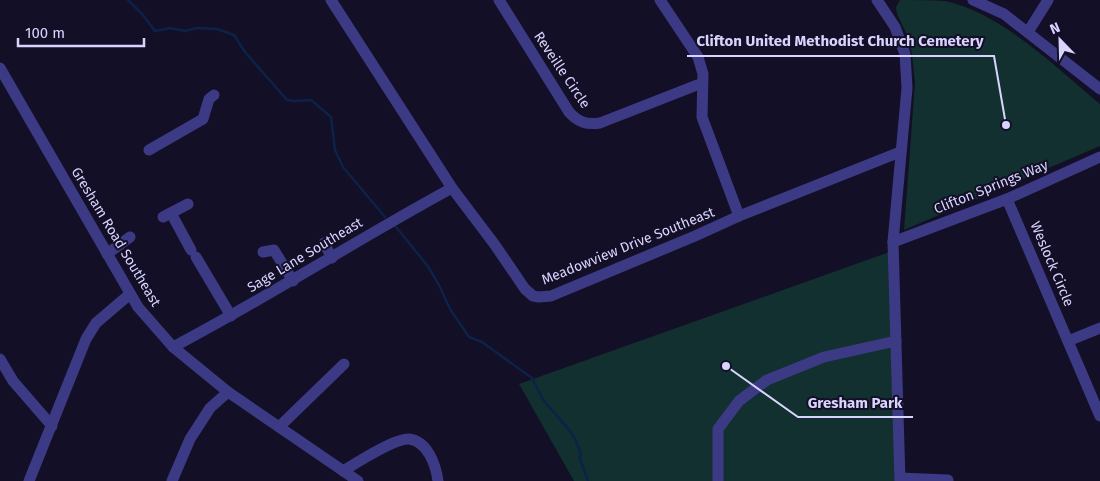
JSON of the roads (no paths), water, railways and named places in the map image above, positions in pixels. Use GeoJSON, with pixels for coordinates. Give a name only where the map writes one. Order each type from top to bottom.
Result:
{"type":"FeatureCollection","features":[{"type":"Feature","properties":{"kind":"street","name":"Meadowview Drive Southeast"},"geometry":{"type":"LineString","coordinates":[[331,0],[452,188],[495,245],[525,290],[533,296],[551,296],[739,216],[900,152]]}},
{"type":"Feature","properties":{"kind":"street","name":"Reveille Circle"},"geometry":{"type":"LineString","coordinates":[[499,0],[569,112],[576,120],[589,125],[600,123],[697,86],[702,86]]}},
{"type":"Feature","properties":{"kind":"street"},"geometry":{"type":"LineString","coordinates":[[660,0],[698,57],[703,74],[702,117],[739,216]]}},
{"type":"Feature","properties":{"kind":"street"},"geometry":{"type":"LineString","coordinates":[[877,0],[895,27],[905,54],[907,88],[892,242],[900,480],[948,480]]}},
{"type":"Feature","properties":{"kind":"street"},"geometry":{"type":"LineString","coordinates":[[973,0],[1004,14],[1100,89]]}},
{"type":"Feature","properties":{"kind":"street"},"geometry":{"type":"LineString","coordinates":[[1028,32],[1048,0]]}},
{"type":"Feature","properties":{"kind":"street","name":"Gresham Road Southeast"},"geometry":{"type":"LineString","coordinates":[[0,68],[138,307],[173,347],[228,392],[358,481]]}},
{"type":"Feature","properties":{"kind":"street"},"geometry":{"type":"LineString","coordinates":[[149,150],[203,120],[209,99],[214,95]]}},
{"type":"Feature","properties":{"kind":"street","name":"Clifton Springs Way"},"geometry":{"type":"LineString","coordinates":[[892,242],[1007,199],[1100,157]]}},
{"type":"Feature","properties":{"kind":"street","name":"Sage Lane Southeast"},"geometry":{"type":"LineString","coordinates":[[173,347],[293,281],[390,222],[452,188]]}},
{"type":"Feature","properties":{"kind":"street","name":"Weslock Circle"},"geometry":{"type":"LineString","coordinates":[[1007,199],[1100,416]]}},
{"type":"Feature","properties":{"kind":"street"},"geometry":{"type":"LineString","coordinates":[[188,204],[167,215],[193,253],[231,316]]}},
{"type":"Feature","properties":{"kind":"street"},"geometry":{"type":"LineString","coordinates":[[107,254],[130,236]]}},
{"type":"Feature","properties":{"kind":"street"},"geometry":{"type":"LineString","coordinates":[[324,243],[332,258]]}},
{"type":"Feature","properties":{"kind":"street"},"geometry":{"type":"LineString","coordinates":[[262,252],[274,250],[293,281]]}},
{"type":"Feature","properties":{"kind":"street"},"geometry":{"type":"LineString","coordinates":[[29,481],[86,338],[96,323],[130,294]]}},
{"type":"Feature","properties":{"kind":"street"},"geometry":{"type":"LineString","coordinates":[[1068,341],[1100,328]]}},
{"type":"Feature","properties":{"kind":"street"},"geometry":{"type":"LineString","coordinates":[[718,481],[718,429],[739,401],[767,380],[824,357],[896,341]]}},
{"type":"Feature","properties":{"kind":"street"},"geometry":{"type":"LineString","coordinates":[[0,359],[13,381],[52,426]]}},
{"type":"Feature","properties":{"kind":"street"},"geometry":{"type":"LineString","coordinates":[[279,427],[344,364]]}},
{"type":"Feature","properties":{"kind":"street"},"geometry":{"type":"LineString","coordinates":[[172,481],[190,439],[210,408],[228,392]]}},
{"type":"Feature","properties":{"kind":"street"},"geometry":{"type":"LineString","coordinates":[[343,471],[396,442],[409,439],[420,444],[431,456],[438,481]]}},
{"type":"Feature","properties":{"kind":"waterway"},"geometry":{"type":"LineString","coordinates":[[128,0],[155,31],[170,28],[185,31],[197,28],[217,29],[234,35],[245,52],[287,100],[311,100],[331,117],[335,150],[343,167],[385,217]]}},
{"type":"Feature","properties":{"kind":"waterway"},"geometry":{"type":"LineString","coordinates":[[396,227],[427,265],[450,309],[469,337],[482,342],[532,378],[544,401],[575,439],[588,481]]}},
{"type":"Feature","properties":{"kind":"place","name":"Clifton United Methodist Church Cemetery"},"geometry":{"type":"Point","coordinates":[1006,125]}},
{"type":"Feature","properties":{"kind":"place","name":"Gresham Park"},"geometry":{"type":"Point","coordinates":[726,366]}}]}
